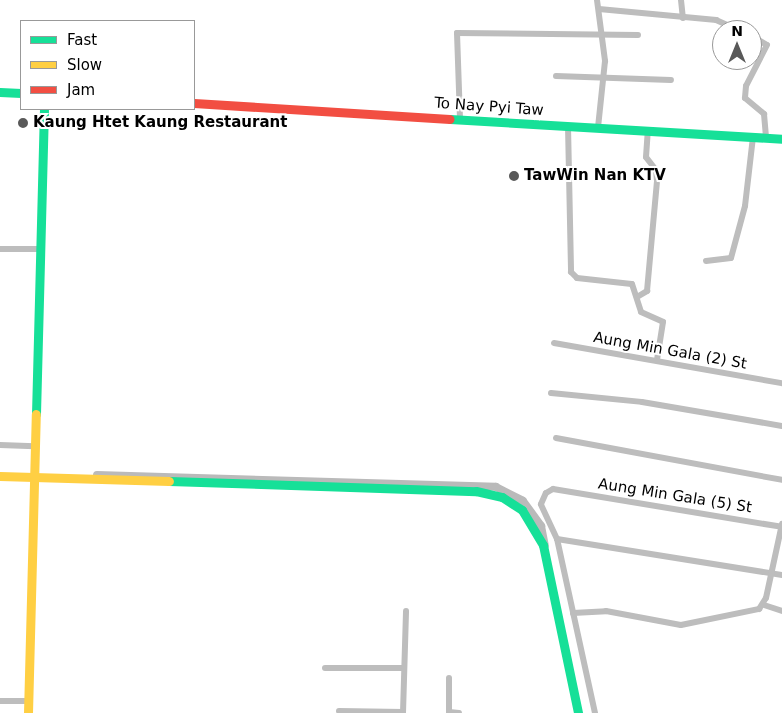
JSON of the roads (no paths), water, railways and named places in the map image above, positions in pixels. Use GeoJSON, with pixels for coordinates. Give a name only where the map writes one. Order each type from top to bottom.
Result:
{"type":"FeatureCollection","features":[{"type":"Feature","properties":{"kind":"street"},"geometry":{"type":"LineString","coordinates":[[598,0],[604,77],[598,128]]}},
{"type":"Feature","properties":{"kind":"street"},"geometry":{"type":"LineString","coordinates":[[681,0],[684,18]]}},
{"type":"Feature","properties":{"kind":"street"},"geometry":{"type":"LineString","coordinates":[[599,9],[716,20]]}},
{"type":"Feature","properties":{"kind":"street"},"geometry":{"type":"LineString","coordinates":[[460,119],[458,33],[638,35]]}},
{"type":"Feature","properties":{"kind":"street"},"geometry":{"type":"LineString","coordinates":[[762,42],[767,45],[762,55]]}},
{"type":"Feature","properties":{"kind":"street"},"geometry":{"type":"LineString","coordinates":[[754,70],[746,86],[745,98],[764,114],[766,138]]}},
{"type":"Feature","properties":{"kind":"street"},"geometry":{"type":"LineString","coordinates":[[556,76],[671,80]]}},
{"type":"Feature","properties":{"kind":"street"},"geometry":{"type":"LineString","coordinates":[[0,92],[20,93]]}},
{"type":"Feature","properties":{"kind":"street","name":"To Nay Pyi Taw"},"geometry":{"type":"LineString","coordinates":[[195,103],[782,139]]}},
{"type":"Feature","properties":{"kind":"street"},"geometry":{"type":"LineString","coordinates":[[28,713],[38,249],[44,110]]}},
{"type":"Feature","properties":{"kind":"street"},"geometry":{"type":"LineString","coordinates":[[568,126],[571,272],[577,278],[632,284],[641,312],[663,322],[657,361]]}},
{"type":"Feature","properties":{"kind":"street"},"geometry":{"type":"LineString","coordinates":[[637,297],[647,291],[657,182],[656,170],[646,157],[648,131]]}},
{"type":"Feature","properties":{"kind":"street"},"geometry":{"type":"LineString","coordinates":[[706,261],[731,258],[745,206],[753,137]]}},
{"type":"Feature","properties":{"kind":"street"},"geometry":{"type":"LineString","coordinates":[[0,253],[0,249],[38,249]]}},
{"type":"Feature","properties":{"kind":"street","name":"Aung Min Gala (2) St"},"geometry":{"type":"LineString","coordinates":[[554,343],[782,383]]}},
{"type":"Feature","properties":{"kind":"street"},"geometry":{"type":"LineString","coordinates":[[551,393],[642,402],[782,426]]}},
{"type":"Feature","properties":{"kind":"street"},"geometry":{"type":"LineString","coordinates":[[556,438],[782,480]]}},
{"type":"Feature","properties":{"kind":"street"},"geometry":{"type":"LineString","coordinates":[[0,445],[35,446]]}},
{"type":"Feature","properties":{"kind":"street"},"geometry":{"type":"LineString","coordinates":[[0,476],[34,474],[476,491],[502,497],[522,510],[543,545],[578,713]]}},
{"type":"Feature","properties":{"kind":"street","name":"Aung Min Gala (5) St"},"geometry":{"type":"LineString","coordinates":[[557,539],[541,504],[550,489],[782,526]]}},
{"type":"Feature","properties":{"kind":"street"},"geometry":{"type":"LineString","coordinates":[[764,605],[782,526]]}},
{"type":"Feature","properties":{"kind":"street"},"geometry":{"type":"LineString","coordinates":[[594,713],[557,539],[782,575]]}},
{"type":"Feature","properties":{"kind":"street"},"geometry":{"type":"LineString","coordinates":[[573,613],[606,611],[681,625],[764,605],[782,611]]}},
{"type":"Feature","properties":{"kind":"street"},"geometry":{"type":"LineString","coordinates":[[338,711],[403,713],[406,611]]}},
{"type":"Feature","properties":{"kind":"street"},"geometry":{"type":"LineString","coordinates":[[325,668],[404,668]]}},
{"type":"Feature","properties":{"kind":"street"},"geometry":{"type":"LineString","coordinates":[[449,678],[449,713],[459,713]]}},
{"type":"Feature","properties":{"kind":"street"},"geometry":{"type":"LineString","coordinates":[[0,701],[29,701]]}},
{"type":"Feature","properties":{"kind":"waterway"},"geometry":{"type":"LineString","coordinates":[[97,475],[496,487],[523,501],[541,526],[545,546]]}},
{"type":"Feature","properties":{"kind":"place","name":"Kaung Htet Kaung Restaurant"},"geometry":{"type":"Point","coordinates":[23,123]}},
{"type":"Feature","properties":{"kind":"place","name":"TawWin Nan KTV"},"geometry":{"type":"Point","coordinates":[514,176]}}]}
